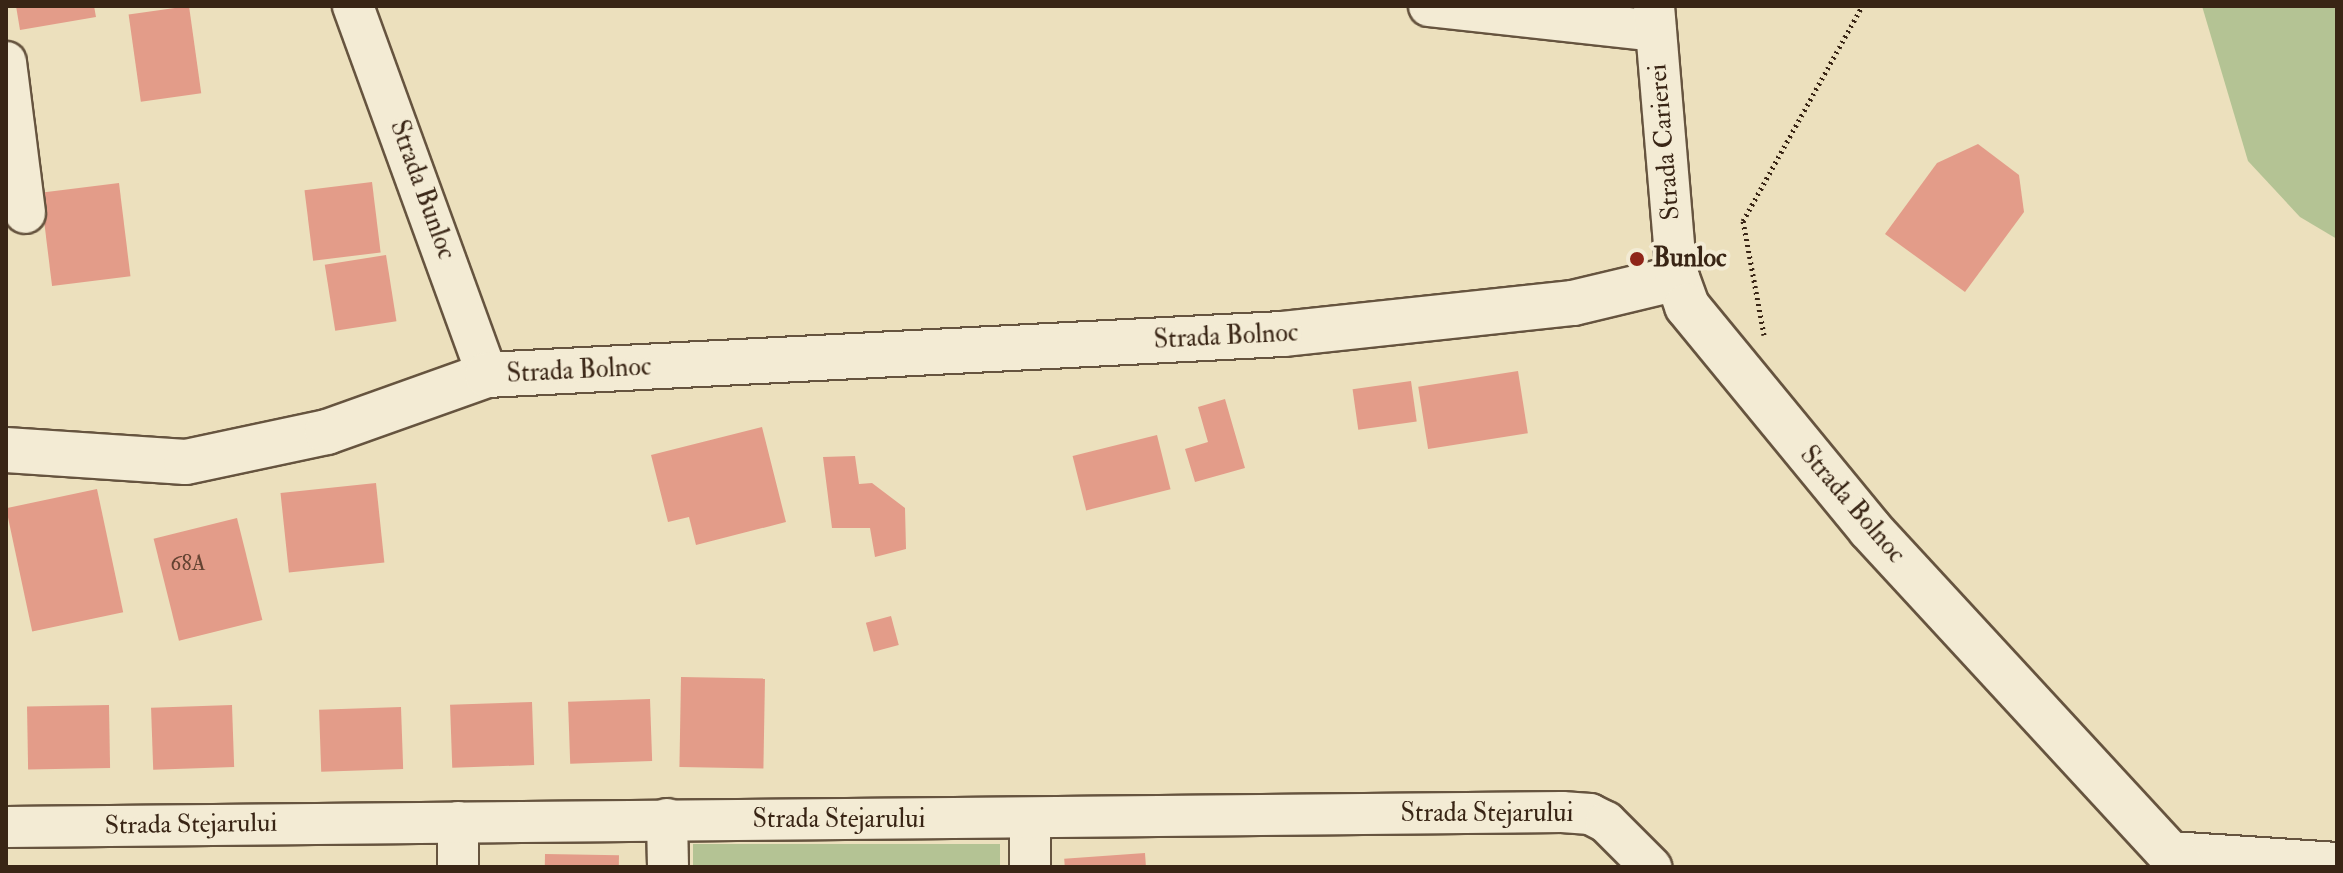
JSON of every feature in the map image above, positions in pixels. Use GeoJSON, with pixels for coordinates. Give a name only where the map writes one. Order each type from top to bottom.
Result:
{"type":"FeatureCollection","features":[{"type":"Feature","properties":{"kind":"street","name":"Strada Bunloc"},"geometry":{"type":"LineString","coordinates":[[353,6],[487,375]]}},
{"type":"Feature","properties":{"kind":"street"},"geometry":{"type":"LineString","coordinates":[[1429,6],[1655,18]]}},
{"type":"Feature","properties":{"kind":"street","name":"Strada Carierei"},"geometry":{"type":"LineString","coordinates":[[1655,18],[1677,278]]}},
{"type":"Feature","properties":{"kind":"street"},"geometry":{"type":"LineString","coordinates":[[6,62],[25,213]]}},
{"type":"Feature","properties":{"kind":"street","name":"Strada Bolnoc"},"geometry":{"type":"LineString","coordinates":[[6,450],[186,462],[327,432],[487,375],[1283,334],[1573,303],[1677,278],[1687,306],[1870,529],[2177,860]]}},
{"type":"Feature","properties":{"kind":"street","name":"Strada Stejarului"},"geometry":{"type":"LineString","coordinates":[[6,827],[667,819],[1030,821],[1590,814],[1606,822],[1651,867]]}},
{"type":"Feature","properties":{"kind":"street"},"geometry":{"type":"LineString","coordinates":[[667,819],[668,867]]}},
{"type":"Feature","properties":{"kind":"street"},"geometry":{"type":"LineString","coordinates":[[1030,821],[1030,867]]}},
{"type":"Feature","properties":{"kind":"street"},"geometry":{"type":"LineString","coordinates":[[458,822],[458,867]]}},
{"type":"Feature","properties":{"kind":"street"},"geometry":{"type":"LineString","coordinates":[[2177,860],[2337,863]]}},
{"type":"Feature","properties":{"kind":"path"},"geometry":{"type":"LineString","coordinates":[[1765,339],[1743,221],[1862,6]]}},
{"type":"Feature","properties":{"kind":"green space"},"geometry":{"type":"Polygon","coordinates":[[[2202,6],[2337,6],[2337,239],[2300,217],[2248,161],[2202,6]]]}},
{"type":"Feature","properties":{"kind":"green space"},"geometry":{"type":"Polygon","coordinates":[[[693,844],[1000,844],[1000,867],[693,867],[693,844]]]}},
{"type":"Feature","properties":{"kind":"building"},"geometry":{"type":"Polygon","coordinates":[[[16,6],[94,6],[96,17],[20,30],[16,6]]]}},
{"type":"Feature","properties":{"kind":"building"},"geometry":{"type":"Polygon","coordinates":[[[189,6],[201,93],[141,102],[129,14],[189,6]]]}},
{"type":"Feature","properties":{"kind":"building"},"geometry":{"type":"Polygon","coordinates":[[[1978,144],[2019,175],[2024,212],[1965,292],[1885,234],[1937,163],[1978,144]]]}},
{"type":"Feature","properties":{"kind":"building"},"geometry":{"type":"Polygon","coordinates":[[[372,182],[381,252],[313,261],[305,190],[372,182]]]}},
{"type":"Feature","properties":{"kind":"building"},"geometry":{"type":"Polygon","coordinates":[[[119,183],[130,276],[52,286],[41,193],[119,183]]]}},
{"type":"Feature","properties":{"kind":"building"},"geometry":{"type":"Polygon","coordinates":[[[386,255],[396,321],[335,331],[325,265],[386,255]]]}},
{"type":"Feature","properties":{"kind":"building"},"geometry":{"type":"Polygon","coordinates":[[[1518,371],[1528,433],[1428,449],[1418,387],[1518,371]]]}},
{"type":"Feature","properties":{"kind":"building"},"geometry":{"type":"Polygon","coordinates":[[[1411,381],[1417,422],[1358,430],[1353,389],[1411,381]]]}},
{"type":"Feature","properties":{"kind":"building"},"geometry":{"type":"Polygon","coordinates":[[[1225,399],[1245,468],[1195,482],[1185,449],[1208,442],[1198,407],[1225,399]]]}},
{"type":"Feature","properties":{"kind":"building"},"geometry":{"type":"Polygon","coordinates":[[[762,427],[786,522],[696,545],[689,517],[668,522],[651,455],[762,427]]]}},
{"type":"Feature","properties":{"kind":"building"},"geometry":{"type":"Polygon","coordinates":[[[1157,435],[1171,489],[1086,510],[1073,456],[1157,435]]]}},
{"type":"Feature","properties":{"kind":"building"},"geometry":{"type":"Polygon","coordinates":[[[855,456],[859,484],[872,483],[905,508],[906,549],[875,557],[870,528],[832,528],[823,457],[855,456]]]}},
{"type":"Feature","properties":{"kind":"building"},"geometry":{"type":"Polygon","coordinates":[[[376,483],[384,563],[289,573],[281,493],[376,483]]]}},
{"type":"Feature","properties":{"kind":"building"},"geometry":{"type":"Polygon","coordinates":[[[97,489],[123,612],[32,632],[6,508],[97,489]]]}},
{"type":"Feature","properties":{"kind":"building"},"geometry":{"type":"Polygon","coordinates":[[[237,518],[262,620],[179,641],[154,539],[237,518]]]}},
{"type":"Feature","properties":{"kind":"building"},"geometry":{"type":"Polygon","coordinates":[[[891,616],[899,645],[874,652],[866,623],[891,616]]]}},
{"type":"Feature","properties":{"kind":"building"},"geometry":{"type":"Polygon","coordinates":[[[681,677],[765,678],[763,768],[679,767],[681,677]]]}},
{"type":"Feature","properties":{"kind":"building"},"geometry":{"type":"Polygon","coordinates":[[[650,699],[652,761],[570,764],[568,702],[650,699]]]}},
{"type":"Feature","properties":{"kind":"building"},"geometry":{"type":"Polygon","coordinates":[[[532,702],[534,765],[452,768],[450,705],[532,702]]]}},
{"type":"Feature","properties":{"kind":"building"},"geometry":{"type":"Polygon","coordinates":[[[109,705],[110,768],[28,769],[27,706],[109,705]]]}},
{"type":"Feature","properties":{"kind":"building"},"geometry":{"type":"Polygon","coordinates":[[[232,705],[234,767],[153,770],[151,708],[232,705]]]}},
{"type":"Feature","properties":{"kind":"building"},"geometry":{"type":"Polygon","coordinates":[[[401,707],[403,769],[321,772],[319,710],[401,707]]]}},
{"type":"Feature","properties":{"kind":"building"},"geometry":{"type":"Polygon","coordinates":[[[1145,853],[1146,867],[1065,867],[1064,859],[1145,853]]]}},
{"type":"Feature","properties":{"kind":"building"},"geometry":{"type":"Polygon","coordinates":[[[545,854],[619,855],[619,867],[545,867],[545,854]]]}},
{"type":"Feature","properties":{"kind":"place","name":"Bunloc"},"geometry":{"type":"Point","coordinates":[1637,259]}}]}
